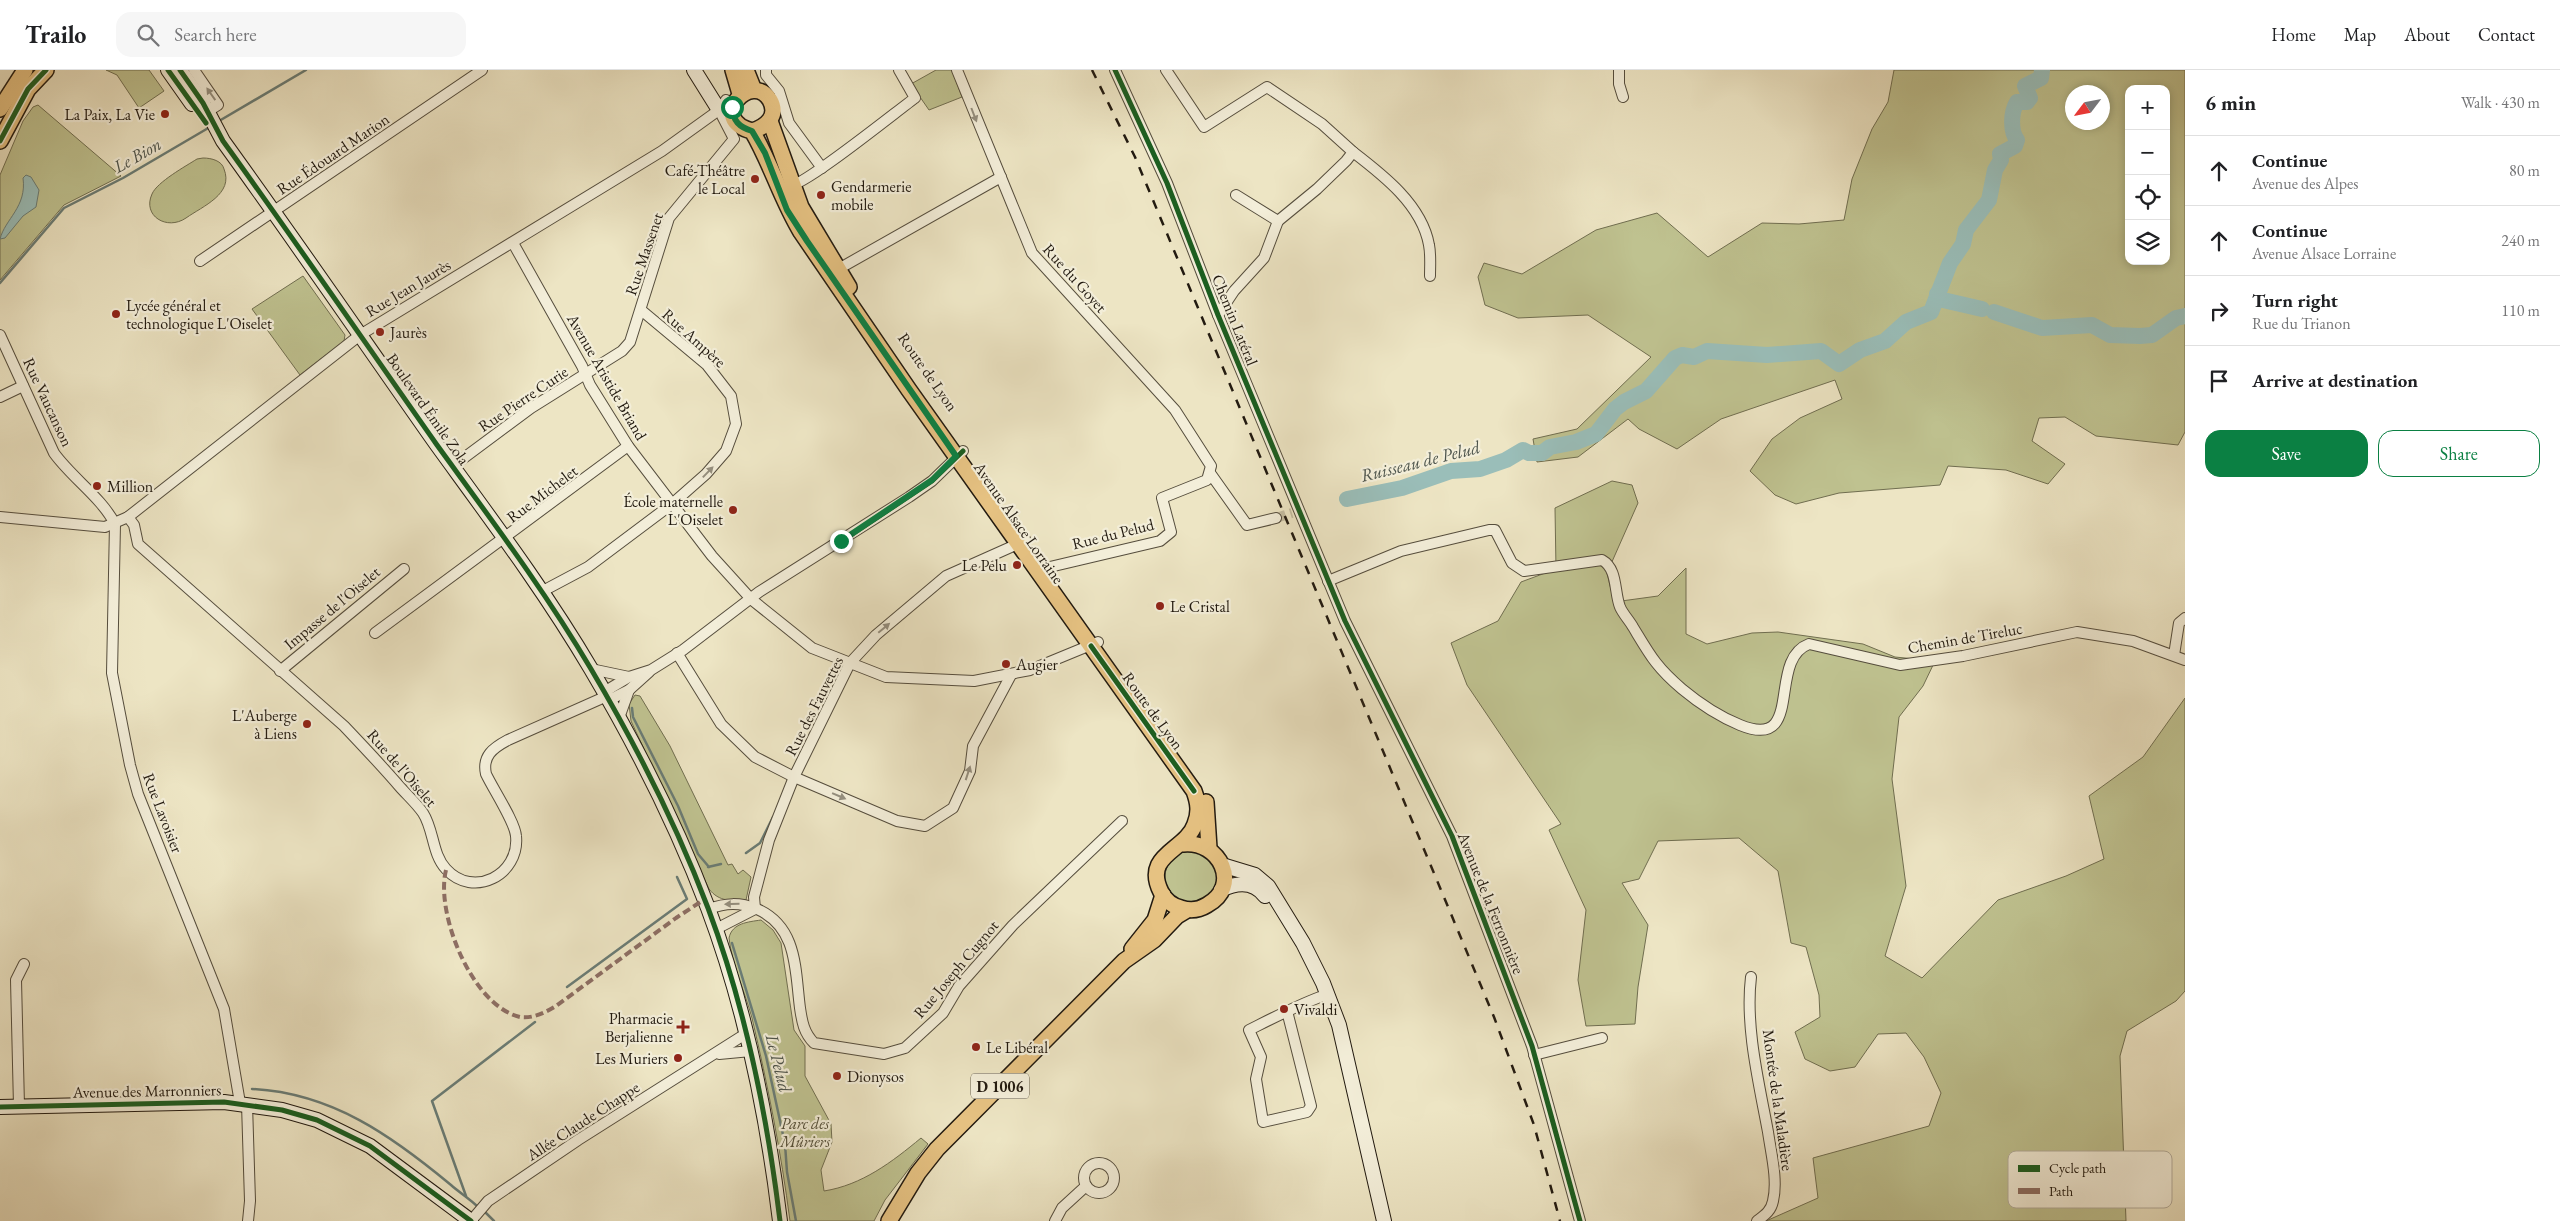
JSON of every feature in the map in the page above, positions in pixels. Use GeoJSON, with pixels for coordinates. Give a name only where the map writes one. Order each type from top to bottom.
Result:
{"type":"FeatureCollection","features":[{"type":"Feature","properties":{"kind":"main road"},"geometry":{"type":"LineString","coordinates":[[0,109],[25,70]]}},
{"type":"Feature","properties":{"kind":"main road"},"geometry":{"type":"LineString","coordinates":[[0,141],[28,89],[46,70]]}},
{"type":"Feature","properties":{"kind":"main road"},"geometry":{"type":"LineString","coordinates":[[168,70],[210,124]]}},
{"type":"Feature","properties":{"kind":"main road"},"geometry":{"type":"LineString","coordinates":[[180,70],[203,103],[210,124]]}},
{"type":"Feature","properties":{"kind":"main road"},"geometry":{"type":"LineString","coordinates":[[694,70],[710,93],[734,101],[764,93],[771,101],[773,111],[770,121],[786,189]]}},
{"type":"Feature","properties":{"kind":"main road"},"geometry":{"type":"LineString","coordinates":[[733,70],[736,123],[752,131],[762,128],[770,121]]}},
{"type":"Feature","properties":{"kind":"main road"},"geometry":{"type":"LineString","coordinates":[[734,101],[746,70]]}},
{"type":"Feature","properties":{"kind":"main road","name":"Boulevard Émile Zola"},"geometry":{"type":"LineString","coordinates":[[210,124],[504,538],[591,669],[619,718],[671,821],[716,929],[747,1034],[766,1118],[780,1221]]}},
{"type":"Feature","properties":{"kind":"main road"},"geometry":{"type":"LineString","coordinates":[[752,131],[786,189]]}},
{"type":"Feature","properties":{"kind":"main road","name":"Route de Lyon"},"geometry":{"type":"LineString","coordinates":[[786,189],[807,218],[866,314],[960,454],[1040,568],[1204,793],[1209,848]]}},
{"type":"Feature","properties":{"kind":"main road","name":"Avenue Alsace Lorraine"},"geometry":{"type":"LineString","coordinates":[[786,189],[787,210],[807,241],[960,454]]}},
{"type":"Feature","properties":{"kind":"main road","name":"Route de Lyon"},"geometry":{"type":"LineString","coordinates":[[1095,644],[1194,791],[1198,817],[1193,831],[1183,844]]}},
{"type":"Feature","properties":{"kind":"main road"},"geometry":{"type":"LineString","coordinates":[[1192,843],[1209,848],[1222,865],[1224,873],[1221,890],[1211,903],[1195,910],[1186,910],[1169,902],[1159,887],[1158,868],[1167,852],[1183,844],[1192,843]]}},
{"type":"Feature","properties":{"kind":"main road"},"geometry":{"type":"LineString","coordinates":[[1222,865],[1255,875],[1268,886],[1303,944],[1323,983],[1339,1025],[1384,1221]]}},
{"type":"Feature","properties":{"kind":"main road"},"geometry":{"type":"LineString","coordinates":[[1221,890],[1242,884],[1256,886],[1262,892],[1296,947],[1320,997],[1331,1027],[1376,1221]]}},
{"type":"Feature","properties":{"kind":"main road","name":"D 1006"},"geometry":{"type":"LineString","coordinates":[[889,1221],[913,1180],[937,1150],[1124,961],[1155,920],[1163,895]]}},
{"type":"Feature","properties":{"kind":"main road","name":"D 1006"},"geometry":{"type":"LineString","coordinates":[[1124,961],[1154,940],[1177,916],[1186,910]]}},
{"type":"Feature","properties":{"kind":"main road","name":"Avenue des Marronniers"},"geometry":{"type":"LineString","coordinates":[[0,1107],[243,1104],[282,1110],[317,1120],[361,1141],[392,1161],[471,1221]]}},
{"type":"Feature","properties":{"kind":"street"},"geometry":{"type":"LineString","coordinates":[[194,70],[218,104],[210,110],[210,124]]}},
{"type":"Feature","properties":{"kind":"street","name":"Rue Édouard Marion"},"geometry":{"type":"LineString","coordinates":[[200,261],[482,70]]}},
{"type":"Feature","properties":{"kind":"street"},"geometry":{"type":"LineString","coordinates":[[766,70],[766,75],[779,91],[789,123],[822,168]]}},
{"type":"Feature","properties":{"kind":"street"},"geometry":{"type":"LineString","coordinates":[[786,189],[822,168],[915,98],[899,70]]}},
{"type":"Feature","properties":{"kind":"street","name":"Rue du Goyet"},"geometry":{"type":"LineString","coordinates":[[957,70],[1032,253],[1175,410],[1211,466],[1208,476],[1247,525],[1276,518]]}},
{"type":"Feature","properties":{"kind":"street","name":"Chemin Latéral"},"geometry":{"type":"LineString","coordinates":[[1115,70],[1166,183],[1296,511],[1328,581]]}},
{"type":"Feature","properties":{"kind":"street"},"geometry":{"type":"LineString","coordinates":[[1166,70],[1204,127],[1267,88],[1322,124],[1353,152],[1388,179],[1422,223],[1430,246],[1430,276]]}},
{"type":"Feature","properties":{"kind":"street"},"geometry":{"type":"LineString","coordinates":[[1619,70],[1619,84],[1622,97]]}},
{"type":"Feature","properties":{"kind":"street","name":"Rue Massenet"},"geometry":{"type":"LineString","coordinates":[[586,376],[622,352],[630,342],[669,218],[734,139],[734,101]]}},
{"type":"Feature","properties":{"kind":"street","name":"Rue Jean Jaurès"},"geometry":{"type":"LineString","coordinates":[[0,517],[105,527],[128,517],[360,335],[662,151],[734,101]]}},
{"type":"Feature","properties":{"kind":"street"},"geometry":{"type":"LineString","coordinates":[[1218,315],[1234,291],[1264,258],[1278,222],[1317,189],[1353,152]]}},
{"type":"Feature","properties":{"kind":"street"},"geometry":{"type":"LineString","coordinates":[[836,267],[842,267],[1001,177]]}},
{"type":"Feature","properties":{"kind":"street"},"geometry":{"type":"LineString","coordinates":[[1236,195],[1278,222]]}},
{"type":"Feature","properties":{"kind":"street"},"geometry":{"type":"LineString","coordinates":[[807,218],[818,228],[840,258],[852,260]]}},
{"type":"Feature","properties":{"kind":"street","name":"Avenue Alsace Lorraine"},"geometry":{"type":"LineString","coordinates":[[807,241],[828,265],[836,267]]}},
{"type":"Feature","properties":{"kind":"street","name":"Avenue Aristide Briand"},"geometry":{"type":"LineString","coordinates":[[513,243],[586,376],[628,446],[712,556],[751,599],[812,648],[886,677],[974,681],[1011,676],[1095,644]]}},
{"type":"Feature","properties":{"kind":"street","name":"Rue Ampère"},"geometry":{"type":"LineString","coordinates":[[541,592],[588,566],[672,504],[706,474],[726,451],[736,424],[732,396],[707,365],[641,310]]}},
{"type":"Feature","properties":{"kind":"street","name":"Rue Vaucanson"},"geometry":{"type":"LineString","coordinates":[[0,335],[54,453],[63,466],[110,513],[115,524]]}},
{"type":"Feature","properties":{"kind":"street","name":"Rue Pierre Curie"},"geometry":{"type":"LineString","coordinates":[[453,466],[531,408],[586,376]]}},
{"type":"Feature","properties":{"kind":"street"},"geometry":{"type":"LineString","coordinates":[[0,397],[23,386]]}},
{"type":"Feature","properties":{"kind":"street","name":"Rue Michelet"},"geometry":{"type":"LineString","coordinates":[[375,633],[628,446]]}},
{"type":"Feature","properties":{"kind":"street"},"geometry":{"type":"LineString","coordinates":[[607,696],[628,690],[651,670],[677,654],[751,599],[811,558],[909,497],[932,480],[960,454]]}},
{"type":"Feature","properties":{"kind":"street","name":"Rue du Pelud"},"geometry":{"type":"LineString","coordinates":[[1040,568],[1160,541],[1171,532],[1162,498],[1208,476]]}},
{"type":"Feature","properties":{"kind":"street","name":"Rue de l'Oiselet"},"geometry":{"type":"LineString","coordinates":[[128,517],[134,525],[138,544],[344,726],[422,811],[430,826],[437,855],[446,870],[464,880],[478,882],[496,878],[510,864],[514,854],[516,835],[486,774],[484,765],[488,754],[496,746],[508,740],[607,696]]}},
{"type":"Feature","properties":{"kind":"street","name":"Rue Lavoisier"},"geometry":{"type":"LineString","coordinates":[[115,524],[112,673],[130,765],[138,794],[224,1008],[243,1104],[250,1201],[248,1221]]}},
{"type":"Feature","properties":{"kind":"street","name":"Chemin de Tireluc"},"geometry":{"type":"LineString","coordinates":[[1328,581],[1401,551],[1488,530],[1495,530],[1501,538],[1512,563],[1524,570],[1602,560],[1608,563],[1612,570],[1620,607],[1660,670],[1702,706],[1754,731],[1767,731],[1776,723],[1780,714],[1791,663],[1796,653],[1809,644],[1900,665],[1963,656],[2077,632],[2133,641],[2185,660]]}},
{"type":"Feature","properties":{"kind":"street","name":"Rue des Fauvettes"},"geometry":{"type":"LineString","coordinates":[[755,909],[754,897],[769,840],[794,777],[850,663],[876,635],[946,576],[1021,541]]}},
{"type":"Feature","properties":{"kind":"street","name":"Impasse de l'Oiselet"},"geometry":{"type":"LineString","coordinates":[[280,671],[404,569]]}},
{"type":"Feature","properties":{"kind":"street","name":"Avenue de la Ferronnière"},"geometry":{"type":"LineString","coordinates":[[1328,581],[1358,649],[1452,836],[1512,991],[1534,1054],[1580,1221]]}},
{"type":"Feature","properties":{"kind":"street"},"geometry":{"type":"LineString","coordinates":[[2174,655],[2179,623],[2185,618]]}},
{"type":"Feature","properties":{"kind":"street"},"geometry":{"type":"LineString","coordinates":[[677,654],[720,724],[756,757],[794,777],[897,821],[925,826],[953,808],[970,771],[973,746],[1011,676]]}},
{"type":"Feature","properties":{"kind":"street"},"geometry":{"type":"LineString","coordinates":[[591,669],[629,677]]}},
{"type":"Feature","properties":{"kind":"street"},"geometry":{"type":"LineString","coordinates":[[607,696],[629,677],[651,670]]}},
{"type":"Feature","properties":{"kind":"street"},"geometry":{"type":"LineString","coordinates":[[619,718],[628,690]]}},
{"type":"Feature","properties":{"kind":"street","name":"Rue Joseph Cugnot"},"geometry":{"type":"LineString","coordinates":[[708,909],[731,903],[749,906],[765,912],[778,922],[788,940],[803,1026],[810,1038],[824,1046],[876,1054],[892,1053],[905,1048],[943,1013],[959,986],[1013,924],[1122,821]]}},
{"type":"Feature","properties":{"kind":"street"},"geometry":{"type":"LineString","coordinates":[[716,929],[755,909]]}},
{"type":"Feature","properties":{"kind":"street"},"geometry":{"type":"LineString","coordinates":[[19,1106],[16,980],[24,964]]}},
{"type":"Feature","properties":{"kind":"street","name":"Montée de la Maladière"},"geometry":{"type":"LineString","coordinates":[[1751,977],[1749,999],[1773,1167],[1774,1199],[1770,1211],[1757,1221]]}},
{"type":"Feature","properties":{"kind":"street"},"geometry":{"type":"LineString","coordinates":[[1287,1011],[1311,1106],[1306,1112],[1263,1122],[1256,1079],[1261,1057],[1249,1030],[1287,1011],[1320,997]]}},
{"type":"Feature","properties":{"kind":"street","name":"Allée Claude Chappe"},"geometry":{"type":"LineString","coordinates":[[471,1221],[488,1201],[578,1140],[718,1054],[747,1034]]}},
{"type":"Feature","properties":{"kind":"street"},"geometry":{"type":"LineString","coordinates":[[1534,1054],[1602,1038]]}},
{"type":"Feature","properties":{"kind":"street","name":"Allée Claude Chappe"},"geometry":{"type":"LineString","coordinates":[[718,1054],[751,1052]]}},
{"type":"Feature","properties":{"kind":"street"},"geometry":{"type":"LineString","coordinates":[[1055,1221],[1062,1208],[1083,1191],[1086,1186]]}},
{"type":"Feature","properties":{"kind":"green space"},"geometry":{"type":"Polygon","coordinates":[[[106,70],[149,70],[164,91],[139,108],[117,75],[106,70]]]}},
{"type":"Feature","properties":{"kind":"green space"},"geometry":{"type":"Polygon","coordinates":[[[936,70],[952,70],[962,97],[929,110],[911,84],[936,70]]]}},
{"type":"Feature","properties":{"kind":"green space"},"geometry":{"type":"Polygon","coordinates":[[[1894,70],[2185,70],[2185,432],[2178,445],[2096,436],[2065,417],[2039,418],[2032,441],[2065,464],[2048,484],[2006,470],[1948,466],[1940,485],[1839,493],[1796,504],[1775,495],[1750,471],[1772,439],[1800,418],[1842,399],[1835,380],[1721,419],[1677,449],[1639,429],[1628,419],[1578,457],[1537,462],[1533,439],[1577,429],[1651,357],[1588,315],[1518,318],[1485,305],[1478,277],[1484,263],[1522,274],[1596,230],[1657,213],[1708,257],[1762,223],[1799,224],[1844,220],[1852,179],[1872,129],[1888,102],[1894,70]]]}},
{"type":"Feature","properties":{"kind":"green space"},"geometry":{"type":"Polygon","coordinates":[[[38,105],[121,176],[64,205],[0,280],[0,175],[23,121],[33,107],[38,105]]]}},
{"type":"Feature","properties":{"kind":"green space"},"geometry":{"type":"Polygon","coordinates":[[[197,159],[216,160],[223,166],[226,178],[225,186],[221,192],[208,204],[179,222],[164,222],[153,215],[150,209],[150,202],[155,189],[179,170],[197,159]]]}},
{"type":"Feature","properties":{"kind":"green space"},"geometry":{"type":"Polygon","coordinates":[[[303,276],[345,335],[344,341],[300,375],[252,309],[303,276]]]}},
{"type":"Feature","properties":{"kind":"green space"},"geometry":{"type":"Polygon","coordinates":[[[1612,481],[1632,485],[1638,503],[1607,573],[1614,602],[1658,596],[1686,568],[1686,634],[1707,644],[1752,633],[1778,632],[1863,644],[1895,657],[1935,661],[1923,686],[1899,717],[1892,779],[1906,886],[1885,956],[1922,978],[1998,900],[2066,876],[2104,859],[2089,796],[2143,757],[2185,698],[2185,991],[2176,1001],[2127,1031],[2120,1056],[2123,1151],[2008,1151],[2008,1208],[2126,1208],[2126,1221],[1766,1221],[1818,1198],[1813,1158],[1929,1126],[1941,1093],[1924,1057],[1906,1033],[1878,1034],[1855,1067],[1830,1071],[1805,1059],[1795,1032],[1820,1017],[1819,995],[1806,947],[1791,943],[1778,871],[1739,838],[1658,841],[1639,879],[1622,883],[1648,925],[1638,987],[1635,1024],[1586,1026],[1578,980],[1586,910],[1549,830],[1561,824],[1467,685],[1451,643],[1498,621],[1521,582],[1556,569],[1555,508],[1612,481]]]}},
{"type":"Feature","properties":{"kind":"green space"},"geometry":{"type":"Polygon","coordinates":[[[635,695],[640,696],[670,746],[728,865],[732,864],[738,874],[743,870],[751,877],[746,900],[721,898],[709,889],[631,721],[629,704],[635,695]]]}},
{"type":"Feature","properties":{"kind":"green space"},"geometry":{"type":"Polygon","coordinates":[[[1191,851],[1201,853],[1209,859],[1215,867],[1217,877],[1215,887],[1209,895],[1201,901],[1191,903],[1181,901],[1173,895],[1167,887],[1165,877],[1167,867],[1173,859],[1181,853],[1191,851]]]}},
{"type":"Feature","properties":{"kind":"green space","name":"Parc des Mûriers"},"geometry":{"type":"Polygon","coordinates":[[[761,920],[773,930],[781,943],[794,1030],[805,1046],[805,1076],[831,1124],[832,1142],[821,1170],[824,1191],[851,1184],[864,1178],[888,1164],[921,1138],[928,1144],[885,1200],[874,1221],[790,1221],[778,1144],[763,1069],[752,1018],[736,968],[729,938],[733,929],[737,926],[761,920]]]}},
{"type":"Feature","properties":{"kind":"water"},"geometry":{"type":"Polygon","coordinates":[[[26,175],[31,177],[39,190],[36,207],[23,216],[5,238],[0,239],[6,225],[19,205],[22,197],[23,178],[26,175]]]}},
{"type":"Feature","properties":{"kind":"waterway","name":"Le Bion"},"geometry":{"type":"LineString","coordinates":[[219,121],[306,70]]}},
{"type":"Feature","properties":{"kind":"waterway","name":"Ruisseau de Pelud"},"geometry":{"type":"LineString","coordinates":[[1347,499],[1402,488],[1451,471],[1480,469],[1506,460],[1523,450],[1529,453],[1542,453],[1550,447],[1576,442],[1596,434],[1615,409],[1624,402],[1646,391],[1675,358],[1682,355],[1694,357],[1707,351],[1767,355],[1821,351],[1839,364],[1860,350],[1885,341],[1906,322],[1931,312],[1950,263],[1963,244],[1966,230],[1989,200],[1995,170],[2001,160],[2000,154],[2015,146],[2017,140],[2013,132],[2012,121],[2015,106],[2017,102],[2027,102],[2030,98],[2025,86],[2041,78],[2042,70]]}},
{"type":"Feature","properties":{"kind":"waterway","name":"Le Bion"},"geometry":{"type":"LineString","coordinates":[[0,283],[64,208],[123,178],[210,127]]}},
{"type":"Feature","properties":{"kind":"waterway"},"geometry":{"type":"LineString","coordinates":[[1937,294],[1943,300],[1982,309]]}},
{"type":"Feature","properties":{"kind":"waterway"},"geometry":{"type":"LineString","coordinates":[[1994,312],[2042,328],[2092,325],[2110,335],[2140,336],[2152,335],[2176,318],[2185,316]]}},
{"type":"Feature","properties":{"kind":"waterway","name":"Le Pelud"},"geometry":{"type":"LineString","coordinates":[[632,708],[633,717],[678,806],[698,854],[709,867]]}},
{"type":"Feature","properties":{"kind":"waterway","name":"Le Pelud"},"geometry":{"type":"LineString","coordinates":[[746,853],[760,843],[773,817]]}},
{"type":"Feature","properties":{"kind":"waterway","name":"Le Pelud"},"geometry":{"type":"LineString","coordinates":[[708,867],[721,864]]}},
{"type":"Feature","properties":{"kind":"waterway","name":"Le Pelud"},"geometry":{"type":"LineString","coordinates":[[567,987],[687,899],[677,877]]}},
{"type":"Feature","properties":{"kind":"waterway","name":"Le Pelud"},"geometry":{"type":"LineString","coordinates":[[732,943],[766,1056],[785,1144],[787,1172],[796,1221]]}},
{"type":"Feature","properties":{"kind":"waterway","name":"Le Pelud"},"geometry":{"type":"LineString","coordinates":[[466,1196],[432,1101],[535,1022]]}},
{"type":"Feature","properties":{"kind":"waterway"},"geometry":{"type":"LineString","coordinates":[[252,1089],[281,1092],[309,1099],[335,1108],[359,1120],[406,1150],[478,1207]]}},
{"type":"Feature","properties":{"kind":"waterway"},"geometry":{"type":"LineString","coordinates":[[483,1210],[494,1221]]}},
{"type":"Feature","properties":{"kind":"tunnel"},"geometry":{"type":"LineString","coordinates":[[1276,518],[1292,513]]}},
{"type":"Feature","properties":{"kind":"railway"},"geometry":{"type":"LineString","coordinates":[[1092,70],[1135,157],[1494,1017],[1534,1125],[1560,1221]]}},
{"type":"Feature","properties":{"kind":"marked path"},"geometry":{"type":"LineString","coordinates":[[446,870],[444,888],[446,910],[461,956],[473,977],[487,995],[503,1009],[520,1017],[544,1013],[556,1006],[705,899]]}},
{"type":"Feature","properties":{"kind":"cycle path"},"geometry":{"type":"LineString","coordinates":[[0,141],[28,89],[46,70]]}},
{"type":"Feature","properties":{"kind":"cycle path"},"geometry":{"type":"LineString","coordinates":[[168,70],[206,123]]}},
{"type":"Feature","properties":{"kind":"cycle path"},"geometry":{"type":"LineString","coordinates":[[180,70],[203,103],[223,141],[555,611],[591,669],[640,756],[696,877],[733,984],[762,1102],[780,1221]]}},
{"type":"Feature","properties":{"kind":"cycle path"},"geometry":{"type":"LineString","coordinates":[[1115,70],[1167,183],[1218,315],[1345,621],[1452,836],[1532,1046],[1580,1221]]}},
{"type":"Feature","properties":{"kind":"cycle path"},"geometry":{"type":"LineString","coordinates":[[851,535],[932,481],[963,451]]}},
{"type":"Feature","properties":{"kind":"cycle path"},"geometry":{"type":"LineString","coordinates":[[1091,646],[1194,791]]}},
{"type":"Feature","properties":{"kind":"cycle path"},"geometry":{"type":"LineString","coordinates":[[0,1107],[224,1102],[282,1110],[317,1120],[370,1146],[471,1221]]}},
{"type":"Feature","properties":{"kind":"place","name":"La Paix, La Vie"},"geometry":{"type":"Point","coordinates":[165,114]}},
{"type":"Feature","properties":{"kind":"place","name":"Café-Théâtre le Local"},"geometry":{"type":"Point","coordinates":[755,179]}},
{"type":"Feature","properties":{"kind":"place","name":"Gendarmerie mobile"},"geometry":{"type":"Point","coordinates":[821,195]}},
{"type":"Feature","properties":{"kind":"place","name":"Lycée général et technologique L'Oiselet"},"geometry":{"type":"Point","coordinates":[116,314]}},
{"type":"Feature","properties":{"kind":"place","name":"Jaurès"},"geometry":{"type":"Point","coordinates":[380,332]}},
{"type":"Feature","properties":{"kind":"place","name":"Million"},"geometry":{"type":"Point","coordinates":[97,486]}},
{"type":"Feature","properties":{"kind":"place","name":"École maternelle L'Oiselet"},"geometry":{"type":"Point","coordinates":[733,510]}},
{"type":"Feature","properties":{"kind":"place","name":"Le Pelu"},"geometry":{"type":"Point","coordinates":[1017,565]}},
{"type":"Feature","properties":{"kind":"place","name":"Le Cristal"},"geometry":{"type":"Point","coordinates":[1160,606]}},
{"type":"Feature","properties":{"kind":"place","name":"Augier"},"geometry":{"type":"Point","coordinates":[1006,664]}},
{"type":"Feature","properties":{"kind":"place","name":"L'Auberge à Liens"},"geometry":{"type":"Point","coordinates":[307,724]}},
{"type":"Feature","properties":{"kind":"place","name":"Vivaldi"},"geometry":{"type":"Point","coordinates":[1284,1009]}},
{"type":"Feature","properties":{"kind":"place","name":"Pharmacie Berjalienne"},"geometry":{"type":"Point","coordinates":[683,1027]}},
{"type":"Feature","properties":{"kind":"place","name":"Le Libéral"},"geometry":{"type":"Point","coordinates":[976,1047]}},
{"type":"Feature","properties":{"kind":"place","name":"Les Muriers"},"geometry":{"type":"Point","coordinates":[678,1058]}},
{"type":"Feature","properties":{"kind":"place","name":"Dionysos"},"geometry":{"type":"Point","coordinates":[837,1076]}},
{"type":"Feature","properties":{"kind":"route"},"geometry":{"type":"LineString","coordinates":[[732,107],[732,115],[736,123],[752,131],[765,153],[787,210],[824,267],[956,456],[932,480],[902,502],[841,541]]}}]}
